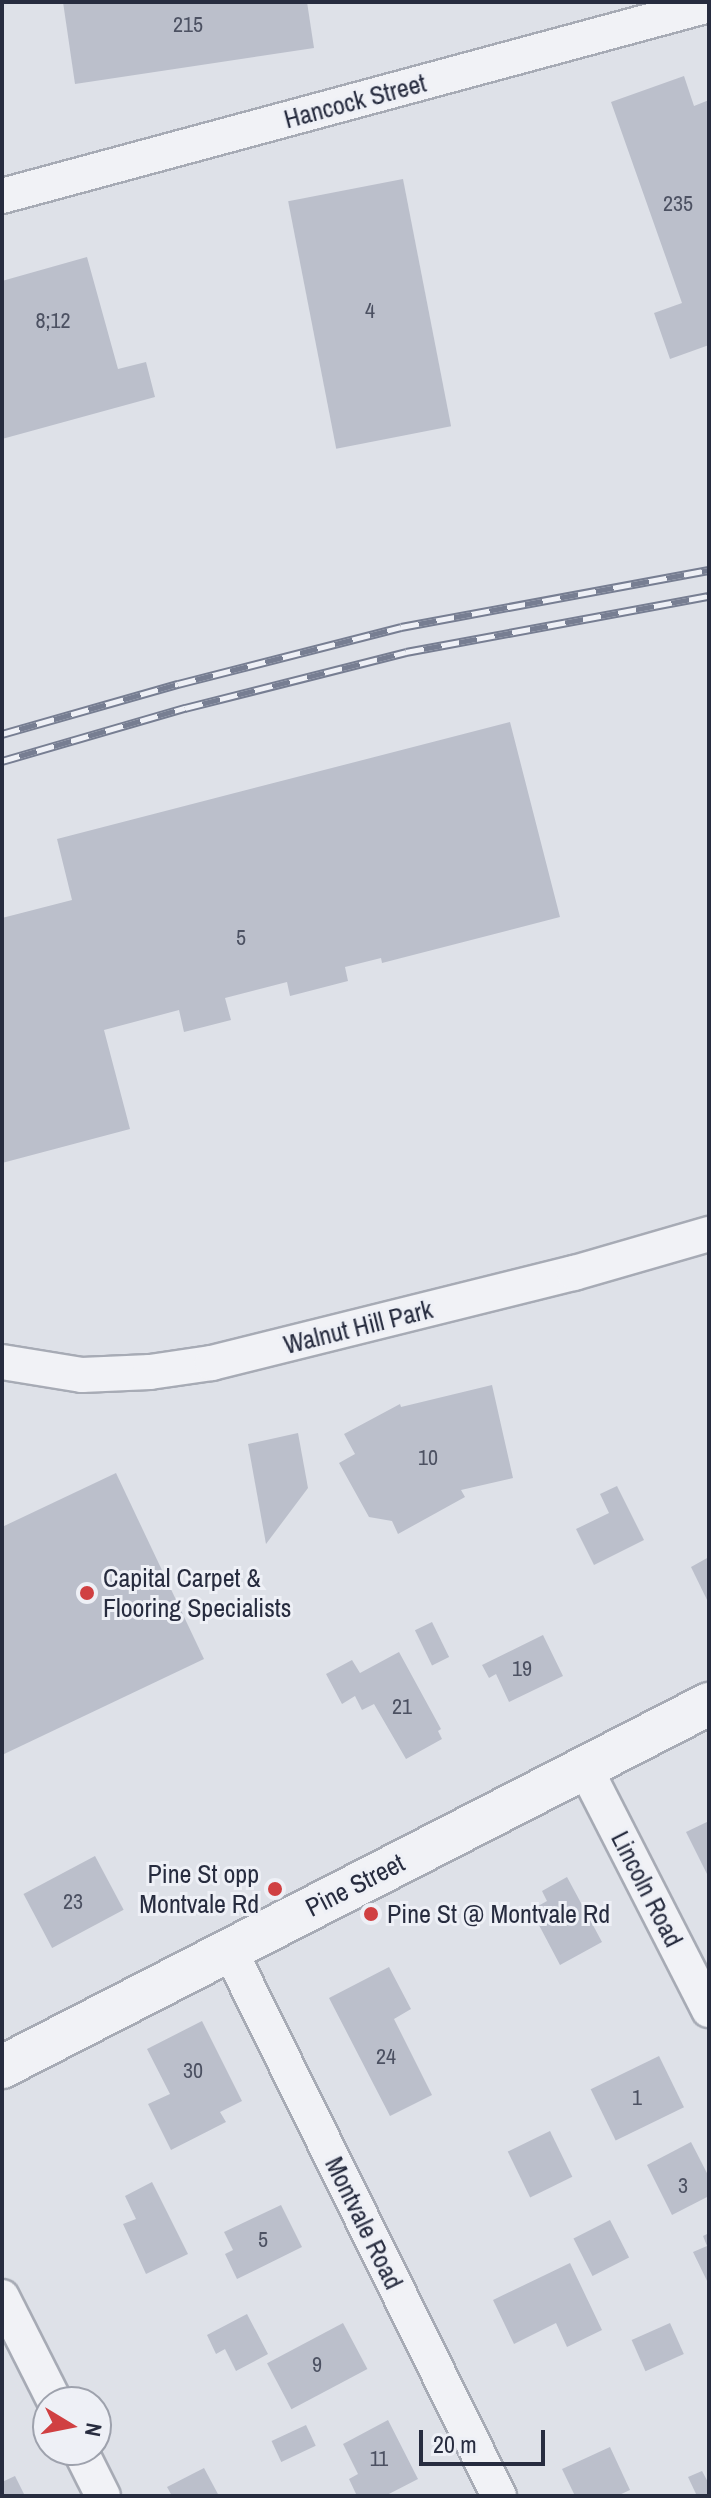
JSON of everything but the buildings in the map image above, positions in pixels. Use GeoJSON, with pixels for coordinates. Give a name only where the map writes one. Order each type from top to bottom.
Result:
{"type":"FeatureCollection","features":[{"type":"Feature","properties":{"kind":"street","name":"Hancock Street"},"geometry":{"type":"LineString","coordinates":[[2,196],[709,5]]}},
{"type":"Feature","properties":{"kind":"street","name":"Walnut Hill Park"},"geometry":{"type":"LineString","coordinates":[[2,1362],[82,1375],[150,1372],[212,1363],[574,1273],[709,1234]]}},
{"type":"Feature","properties":{"kind":"street","name":"Pine Street"},"geometry":{"type":"LineString","coordinates":[[2,2067],[709,1704]]}},
{"type":"Feature","properties":{"kind":"street","name":"Lincoln Road"},"geometry":{"type":"LineString","coordinates":[[585,1768],[709,2010]]}},
{"type":"Feature","properties":{"kind":"street","name":"Montvale Road"},"geometry":{"type":"LineString","coordinates":[[229,1949],[499,2496]]}},
{"type":"Feature","properties":{"kind":"street"},"geometry":{"type":"LineString","coordinates":[[2,2297],[47,2386]]}},
{"type":"Feature","properties":{"kind":"street"},"geometry":{"type":"LineString","coordinates":[[88,2466],[103,2496]]}},
{"type":"Feature","properties":{"kind":"railway"},"geometry":{"type":"LineString","coordinates":[[2,734],[178,684],[401,627],[709,570]]}},
{"type":"Feature","properties":{"kind":"railway"},"geometry":{"type":"LineString","coordinates":[[2,761],[185,708],[406,652],[709,596]]}},
{"type":"Feature","properties":{"kind":"place","name":"Capital Carpet & Flooring Specialists"},"geometry":{"type":"Point","coordinates":[87,1593]}},
{"type":"Feature","properties":{"kind":"place","name":"Pine St opp Montvale Rd"},"geometry":{"type":"Point","coordinates":[275,1889]}},
{"type":"Feature","properties":{"kind":"place","name":"Pine St @ Montvale Rd"},"geometry":{"type":"Point","coordinates":[371,1914]}}]}
